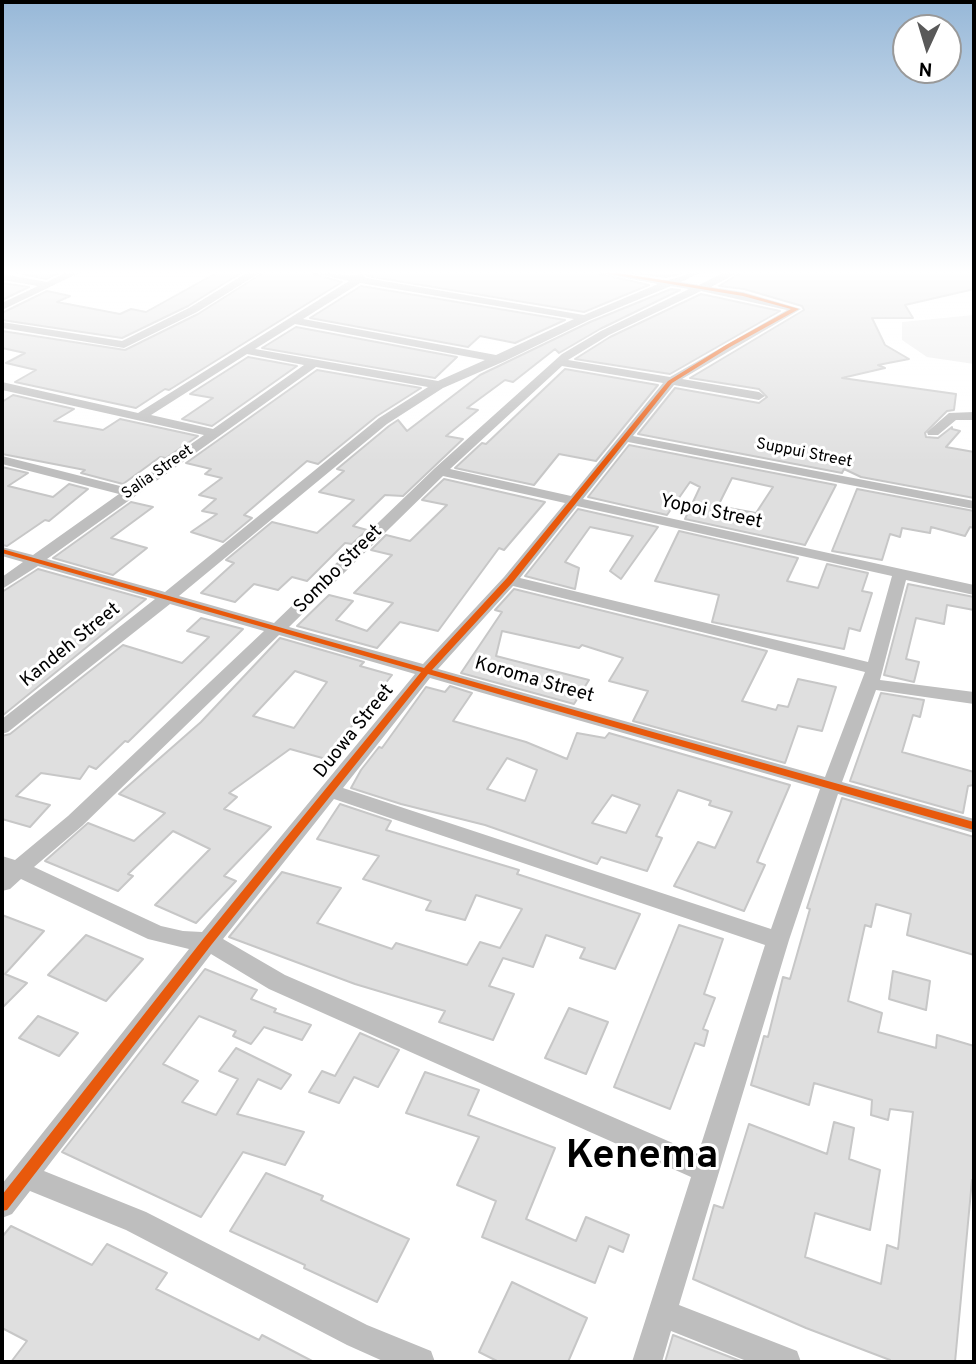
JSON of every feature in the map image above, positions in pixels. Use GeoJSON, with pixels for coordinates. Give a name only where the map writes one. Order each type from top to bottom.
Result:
{"type":"FeatureCollection","features":[{"type":"Feature","properties":{"kind":"street"},"geometry":{"type":"LineString","coordinates":[[54,335],[124,345],[144,335]]}},
{"type":"Feature","properties":{"kind":"street"},"geometry":{"type":"LineString","coordinates":[[140,417],[273,335]]}},
{"type":"Feature","properties":{"kind":"street"},"geometry":{"type":"LineString","coordinates":[[369,335],[501,359]]}},
{"type":"Feature","properties":{"kind":"street","name":"Kandeh Street"},"geometry":{"type":"LineString","coordinates":[[2,728],[224,553],[362,436],[439,385],[551,335]]}},
{"type":"Feature","properties":{"kind":"street","name":"Sombo Street"},"geometry":{"type":"LineString","coordinates":[[7,871],[75,821],[440,471],[560,362],[602,335]]}},
{"type":"Feature","properties":{"kind":"street","name":"Duowa Street"},"geometry":{"type":"LineString","coordinates":[[2,1205],[27,1177],[208,941],[427,670],[510,580],[670,382],[748,335]]}},
{"type":"Feature","properties":{"kind":"street"},"geometry":{"type":"LineString","coordinates":[[247,351],[439,385]]}},
{"type":"Feature","properties":{"kind":"street"},"geometry":{"type":"LineString","coordinates":[[560,362],[759,396]]}},
{"type":"Feature","properties":{"kind":"street","name":"Salia Street"},"geometry":{"type":"LineString","coordinates":[[2,584],[314,363]]}},
{"type":"Feature","properties":{"kind":"street"},"geometry":{"type":"LineString","coordinates":[[2,386],[214,433]]}},
{"type":"Feature","properties":{"kind":"street"},"geometry":{"type":"LineString","coordinates":[[933,432],[953,416],[974,416]]}},
{"type":"Feature","properties":{"kind":"street","name":"Suppui Street"},"geometry":{"type":"LineString","coordinates":[[626,438],[974,505]]}},
{"type":"Feature","properties":{"kind":"street"},"geometry":{"type":"LineString","coordinates":[[2,460],[131,493]]}},
{"type":"Feature","properties":{"kind":"street","name":"Yopoi Street"},"geometry":{"type":"LineString","coordinates":[[440,471],[974,590]]}},
{"type":"Feature","properties":{"kind":"street","name":"Koroma Street"},"geometry":{"type":"LineString","coordinates":[[2,551],[276,631],[427,670],[974,825]]}},
{"type":"Feature","properties":{"kind":"street"},"geometry":{"type":"LineString","coordinates":[[647,1362],[778,940],[832,783],[873,677],[900,574]]}},
{"type":"Feature","properties":{"kind":"street"},"geometry":{"type":"LineString","coordinates":[[510,580],[873,677],[974,698]]}},
{"type":"Feature","properties":{"kind":"street"},"geometry":{"type":"LineString","coordinates":[[331,790],[778,940]]}},
{"type":"Feature","properties":{"kind":"street"},"geometry":{"type":"LineString","coordinates":[[7,871],[156,933],[183,940],[208,941],[277,982],[708,1171]]}},
{"type":"Feature","properties":{"kind":"street"},"geometry":{"type":"LineString","coordinates":[[27,1177],[136,1221],[357,1335],[420,1362]]}},
{"type":"Feature","properties":{"kind":"street"},"geometry":{"type":"LineString","coordinates":[[663,1313],[786,1362]]}},
{"type":"Feature","properties":{"kind":"shaded area"},"geometry":{"type":"Polygon","coordinates":[[[902,335],[974,335],[974,364],[927,357],[902,340],[902,335]]]}},
{"type":"Feature","properties":{"kind":"building"},"geometry":{"type":"Polygon","coordinates":[[[2,335],[26,335],[125,350],[156,335],[258,335],[136,408],[15,382],[36,370],[6,363],[25,353],[2,348],[2,335]]]}},
{"type":"Feature","properties":{"kind":"building"},"geometry":{"type":"Polygon","coordinates":[[[100,335],[129,335],[122,338],[100,335]]]}},
{"type":"Feature","properties":{"kind":"building"},"geometry":{"type":"Polygon","coordinates":[[[284,335],[337,335],[457,357],[435,378],[262,348],[284,335]]]}},
{"type":"Feature","properties":{"kind":"building"},"geometry":{"type":"Polygon","coordinates":[[[401,335],[533,335],[515,343],[480,336],[468,347],[401,335]]]}},
{"type":"Feature","properties":{"kind":"building"},"geometry":{"type":"Polygon","coordinates":[[[564,335],[590,335],[559,353],[555,349],[513,382],[505,380],[467,408],[478,410],[446,436],[463,439],[403,496],[385,495],[353,526],[367,530],[352,544],[345,543],[307,581],[292,577],[278,590],[254,584],[235,602],[201,593],[234,563],[226,560],[272,522],[317,533],[354,500],[319,492],[344,471],[337,469],[398,420],[407,431],[480,375],[564,335]]]}},
{"type":"Feature","properties":{"kind":"building"},"geometry":{"type":"Polygon","coordinates":[[[615,335],[739,335],[670,374],[575,359],[615,335]]]}},
{"type":"Feature","properties":{"kind":"building"},"geometry":{"type":"Polygon","coordinates":[[[763,335],[880,335],[885,345],[909,359],[878,365],[885,368],[842,378],[956,394],[954,410],[947,411],[925,433],[926,437],[938,438],[952,427],[960,431],[946,447],[974,452],[974,498],[861,477],[844,469],[842,473],[638,434],[675,388],[759,403],[767,397],[759,389],[690,378],[763,335]]]}},
{"type":"Feature","properties":{"kind":"building"},"geometry":{"type":"Polygon","coordinates":[[[248,357],[297,366],[212,426],[182,419],[213,398],[190,394],[248,357]]]}},
{"type":"Feature","properties":{"kind":"building"},"geometry":{"type":"Polygon","coordinates":[[[565,369],[658,385],[596,461],[559,454],[534,485],[455,468],[482,443],[486,444],[565,369]]]}},
{"type":"Feature","properties":{"kind":"building"},"geometry":{"type":"Polygon","coordinates":[[[317,370],[421,388],[377,416],[318,464],[307,461],[244,515],[252,518],[223,542],[191,532],[217,514],[202,511],[216,499],[199,495],[222,478],[205,474],[211,469],[186,463],[317,370]]]}},
{"type":"Feature","properties":{"kind":"building"},"geometry":{"type":"Polygon","coordinates":[[[13,395],[74,409],[54,421],[103,430],[120,419],[198,436],[166,458],[160,457],[123,484],[81,473],[85,470],[2,454],[2,402],[13,395]]]}},
{"type":"Feature","properties":{"kind":"building"},"geometry":{"type":"Polygon","coordinates":[[[629,445],[836,485],[805,545],[685,519],[700,487],[690,482],[667,515],[588,497],[629,445]],[[732,478],[718,506],[756,513],[773,487],[732,478]]]}},
{"type":"Feature","properties":{"kind":"building"},"geometry":{"type":"Polygon","coordinates":[[[2,467],[28,473],[8,486],[53,497],[69,484],[88,489],[49,521],[45,520],[7,546],[2,545],[2,467]]]}},
{"type":"Feature","properties":{"kind":"building"},"geometry":{"type":"Polygon","coordinates":[[[444,479],[545,502],[504,550],[499,548],[438,631],[400,622],[377,648],[297,626],[329,595],[353,601],[336,620],[367,631],[393,603],[354,593],[392,555],[371,550],[386,535],[410,541],[447,505],[422,500],[444,479]]]}},
{"type":"Feature","properties":{"kind":"building"},"geometry":{"type":"Polygon","coordinates":[[[857,489],[974,511],[974,528],[970,527],[965,536],[931,527],[930,533],[902,528],[900,537],[890,534],[882,560],[832,551],[857,489]]]}},
{"type":"Feature","properties":{"kind":"building"},"geometry":{"type":"Polygon","coordinates":[[[131,502],[153,507],[111,538],[147,548],[113,575],[53,558],[131,502]]]}},
{"type":"Feature","properties":{"kind":"building"},"geometry":{"type":"Polygon","coordinates":[[[578,509],[658,527],[621,579],[610,571],[633,536],[590,527],[565,562],[579,568],[575,589],[525,576],[578,509]]]}},
{"type":"Feature","properties":{"kind":"building"},"geometry":{"type":"Polygon","coordinates":[[[679,531],[798,558],[787,581],[818,588],[827,564],[868,573],[862,591],[872,593],[860,631],[849,628],[844,649],[712,622],[719,595],[655,581],[679,531]]]}},
{"type":"Feature","properties":{"kind":"building"},"geometry":{"type":"Polygon","coordinates":[[[38,569],[146,599],[2,716],[2,592],[38,569]]]}},
{"type":"Feature","properties":{"kind":"building"},"geometry":{"type":"Polygon","coordinates":[[[908,584],[974,597],[974,610],[947,605],[944,624],[916,618],[906,659],[919,662],[914,682],[884,675],[908,584]]]}},
{"type":"Feature","properties":{"kind":"building"},"geometry":{"type":"Polygon","coordinates":[[[514,589],[767,651],[742,701],[776,710],[778,705],[788,707],[798,679],[836,687],[822,731],[798,726],[785,763],[633,721],[648,691],[609,681],[623,658],[582,645],[579,648],[502,631],[496,656],[589,680],[574,704],[461,673],[502,612],[495,610],[514,589]]]}},
{"type":"Feature","properties":{"kind":"building"},"geometry":{"type":"Polygon","coordinates":[[[201,618],[243,629],[128,742],[125,741],[96,769],[89,766],[80,779],[41,773],[16,796],[50,805],[30,827],[2,819],[2,736],[10,734],[123,645],[182,663],[209,637],[187,631],[201,618]]]}},
{"type":"Feature","properties":{"kind":"building"},"geometry":{"type":"Polygon","coordinates":[[[280,638],[364,662],[360,666],[392,675],[326,759],[290,749],[229,793],[237,797],[224,809],[271,827],[224,876],[236,881],[196,923],[155,905],[210,849],[173,831],[128,874],[133,876],[118,891],[45,861],[88,823],[134,841],[165,813],[119,794],[201,722],[280,638]],[[295,671],[253,716],[294,728],[327,682],[295,671]]]}},
{"type":"Feature","properties":{"kind":"building"},"geometry":{"type":"Polygon","coordinates":[[[450,686],[472,693],[453,721],[526,742],[567,759],[577,733],[605,738],[609,733],[790,785],[757,862],[765,865],[744,911],[674,886],[698,842],[715,848],[732,812],[709,805],[711,801],[678,790],[656,836],[662,838],[647,871],[601,857],[597,864],[485,825],[401,804],[351,788],[361,770],[379,747],[382,748],[426,687],[445,692],[450,686]],[[507,758],[487,789],[525,801],[537,770],[507,758]],[[612,795],[592,823],[626,833],[640,805],[612,795]]]}},
{"type":"Feature","properties":{"kind":"building"},"geometry":{"type":"Polygon","coordinates":[[[881,693],[924,700],[920,717],[913,715],[902,752],[974,772],[974,785],[968,786],[963,813],[850,781],[881,693]]]}},
{"type":"Feature","properties":{"kind":"building"},"geometry":{"type":"Polygon","coordinates":[[[842,798],[974,837],[974,955],[907,935],[911,914],[876,904],[871,927],[865,925],[848,1001],[882,1013],[878,1032],[936,1048],[937,1035],[974,1046],[974,1181],[972,1180],[955,1362],[890,1362],[693,1279],[714,1205],[723,1208],[749,1124],[827,1154],[834,1122],[854,1128],[849,1159],[880,1170],[870,1230],[815,1213],[805,1257],[881,1284],[887,1245],[898,1249],[913,1112],[890,1109],[888,1120],[871,1115],[872,1100],[814,1083],[809,1105],[751,1085],[764,1036],[768,1037],[783,977],[790,979],[810,909],[807,908],[842,798]]]}},
{"type":"Feature","properties":{"kind":"building"},"geometry":{"type":"Polygon","coordinates":[[[340,804],[391,821],[386,830],[519,870],[517,874],[640,914],[615,969],[580,958],[585,948],[546,935],[533,967],[503,958],[489,986],[514,994],[493,1040],[439,1022],[445,1011],[355,984],[229,937],[282,872],[341,888],[317,923],[392,949],[396,943],[467,965],[480,942],[500,948],[522,909],[476,895],[465,920],[426,910],[431,901],[363,879],[379,856],[317,839],[340,804]]]}},
{"type":"Feature","properties":{"kind":"building"},"geometry":{"type":"Polygon","coordinates":[[[2,915],[44,931],[5,974],[27,983],[2,1008],[2,915]]]}},
{"type":"Feature","properties":{"kind":"building"},"geometry":{"type":"Polygon","coordinates":[[[679,925],[723,939],[704,994],[715,998],[703,1029],[708,1031],[704,1046],[695,1043],[670,1109],[614,1087],[679,925]]]}},
{"type":"Feature","properties":{"kind":"building"},"geometry":{"type":"Polygon","coordinates":[[[86,935],[143,959],[106,1001],[48,975],[86,935]]]}},
{"type":"Feature","properties":{"kind":"building"},"geometry":{"type":"Polygon","coordinates":[[[205,969],[257,990],[251,999],[276,1009],[274,1012],[311,1025],[302,1040],[264,1027],[251,1044],[233,1036],[236,1031],[199,1016],[163,1064],[198,1081],[182,1102],[216,1115],[238,1079],[219,1071],[236,1048],[291,1075],[281,1089],[258,1079],[237,1114],[304,1132],[285,1165],[243,1152],[201,1217],[62,1152],[205,969]]]}},
{"type":"Feature","properties":{"kind":"building"},"geometry":{"type":"Polygon","coordinates":[[[893,971],[930,981],[926,1010],[889,999],[893,971]]]}},
{"type":"Feature","properties":{"kind":"building"},"geometry":{"type":"Polygon","coordinates":[[[569,1008],[608,1022],[586,1074],[545,1058],[569,1008]]]}},
{"type":"Feature","properties":{"kind":"building"},"geometry":{"type":"Polygon","coordinates":[[[38,1016],[78,1033],[59,1056],[19,1038],[38,1016]]]}},
{"type":"Feature","properties":{"kind":"building"},"geometry":{"type":"Polygon","coordinates":[[[360,1033],[399,1050],[378,1087],[354,1077],[339,1103],[309,1092],[322,1071],[335,1076],[360,1033]]]}},
{"type":"Feature","properties":{"kind":"building"},"geometry":{"type":"Polygon","coordinates":[[[425,1072],[479,1090],[468,1115],[555,1148],[526,1219],[576,1241],[586,1217],[629,1235],[623,1252],[609,1246],[595,1283],[482,1237],[496,1201],[457,1185],[479,1137],[406,1113],[425,1072]]]}},
{"type":"Feature","properties":{"kind":"building"},"geometry":{"type":"Polygon","coordinates":[[[266,1173],[323,1196],[321,1200],[409,1239],[377,1302],[230,1231],[266,1173]]]}},
{"type":"Feature","properties":{"kind":"building"},"geometry":{"type":"Polygon","coordinates":[[[11,1226],[92,1265],[107,1244],[167,1273],[156,1289],[259,1340],[262,1335],[314,1362],[11,1362],[27,1341],[2,1328],[2,1237],[11,1226]]]}},
{"type":"Feature","properties":{"kind":"building"},"geometry":{"type":"Polygon","coordinates":[[[512,1282],[587,1318],[568,1362],[499,1362],[479,1352],[512,1282]]]}},
{"type":"Feature","properties":{"kind":"building"},"geometry":{"type":"Polygon","coordinates":[[[673,1335],[743,1362],[665,1362],[673,1335]]]}},
{"type":"Feature","properties":{"kind":"cycle path"},"geometry":{"type":"LineString","coordinates":[[2,1205],[208,941],[427,670],[510,580],[670,382],[749,335]]}},
{"type":"Feature","properties":{"kind":"cycle path"},"geometry":{"type":"LineString","coordinates":[[2,551],[974,826]]}},
{"type":"Feature","properties":{"kind":"district","name":"Kenema"},"geometry":{"type":"Point","coordinates":[642,1159]}}]}
